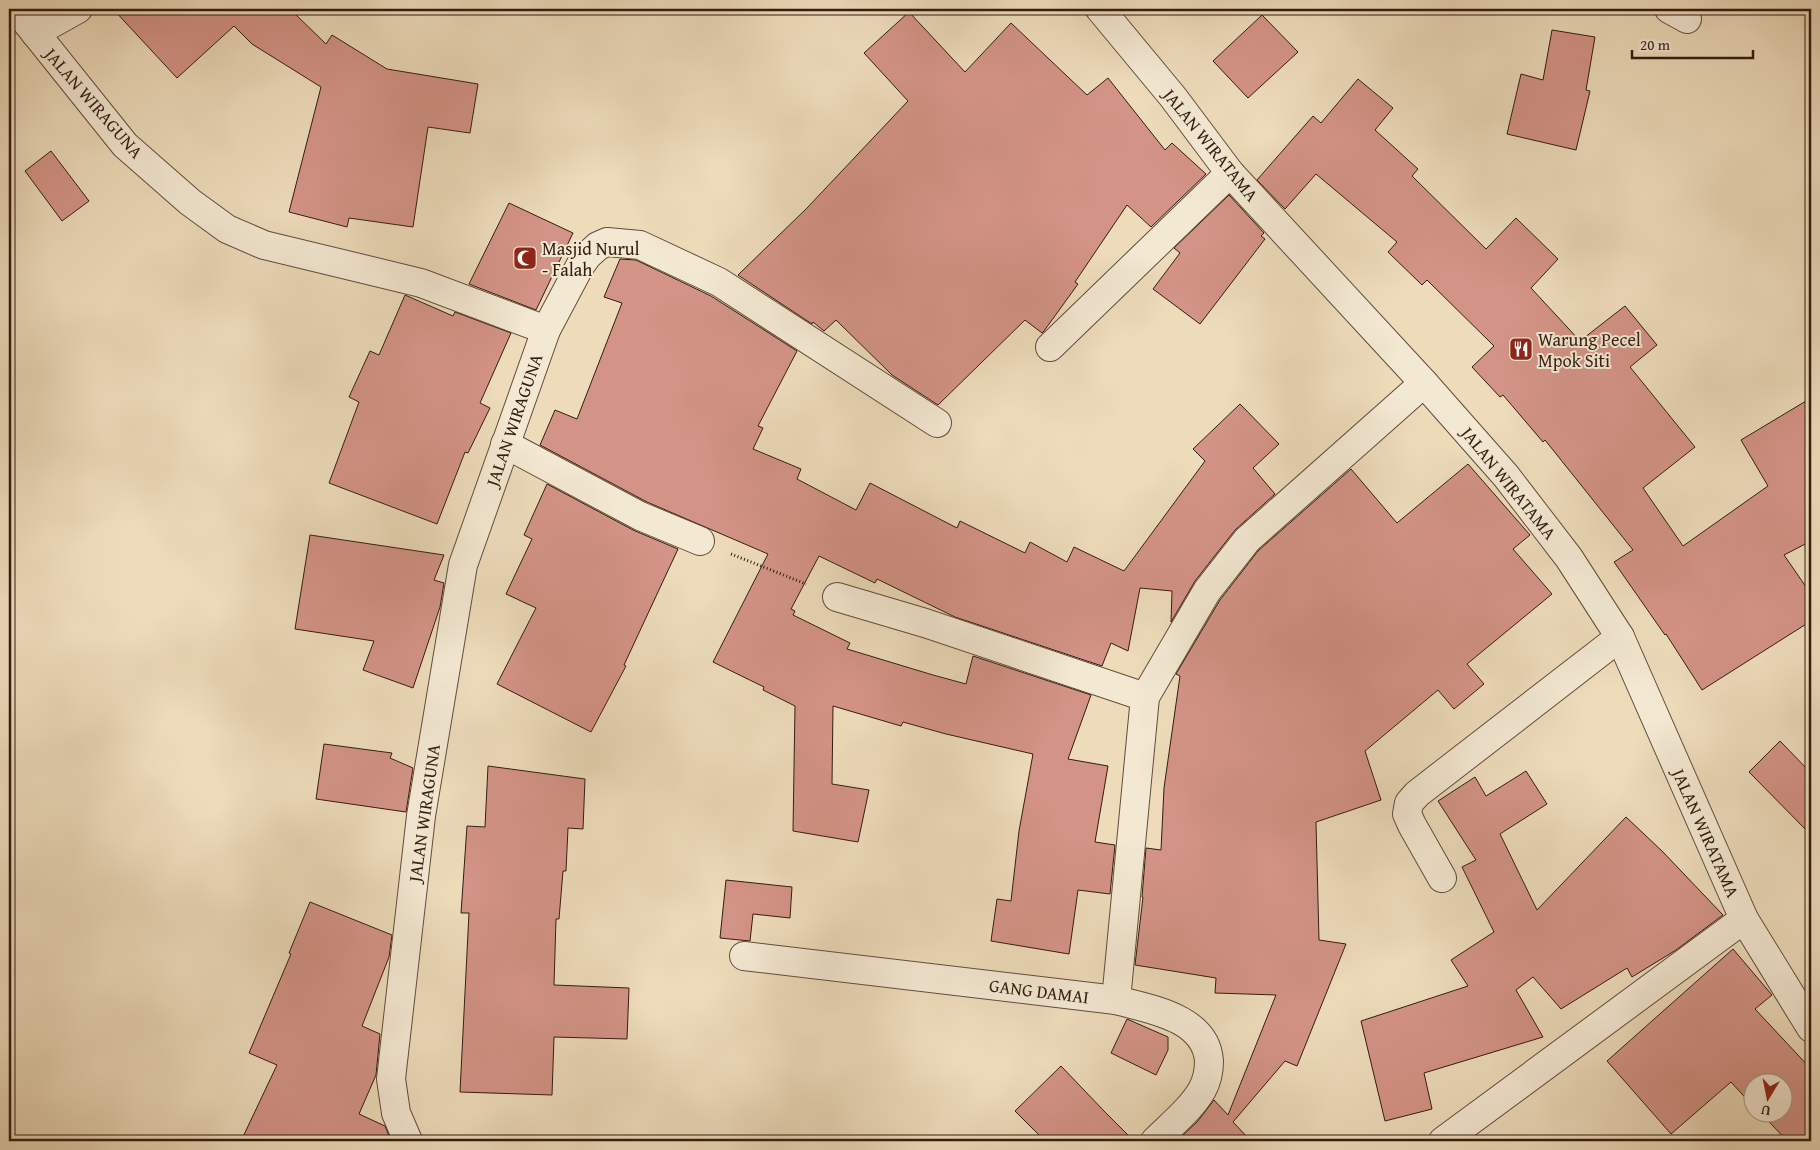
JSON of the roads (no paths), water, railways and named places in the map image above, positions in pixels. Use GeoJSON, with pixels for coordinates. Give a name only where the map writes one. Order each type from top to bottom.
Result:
{"type":"FeatureCollection","features":[{"type":"Feature","properties":{"kind":"street","name":"JALAN WIRAGUNA"},"geometry":{"type":"LineString","coordinates":[[16,9],[125,145],[190,202],[227,229],[264,245],[421,283],[546,330],[463,565],[421,816],[390,1079],[396,1113],[408,1141]]}},
{"type":"Feature","properties":{"kind":"street"},"geometry":{"type":"LineString","coordinates":[[35,33],[78,9]]}},
{"type":"Feature","properties":{"kind":"street","name":"JALAN WIRATAMA"},"geometry":{"type":"LineString","coordinates":[[1100,9],[1173,97],[1230,173],[1424,383],[1506,476],[1569,558],[1620,637],[1744,918],[1811,1028]]}},
{"type":"Feature","properties":{"kind":"street"},"geometry":{"type":"LineString","coordinates":[[1050,346],[1230,173]]}},
{"type":"Feature","properties":{"kind":"street"},"geometry":{"type":"LineString","coordinates":[[546,330],[580,266],[588,255],[598,246],[607,242],[640,245],[720,282],[937,423]]}},
{"type":"Feature","properties":{"kind":"street"},"geometry":{"type":"LineString","coordinates":[[1116,1000],[1145,697],[1207,591],[1247,540],[1424,383]]}},
{"type":"Feature","properties":{"kind":"street"},"geometry":{"type":"LineString","coordinates":[[505,444],[640,516],[700,541]]}},
{"type":"Feature","properties":{"kind":"street"},"geometry":{"type":"LineString","coordinates":[[837,597],[925,622],[1145,697]]}},
{"type":"Feature","properties":{"kind":"street"},"geometry":{"type":"LineString","coordinates":[[1442,878],[1407,814],[1409,803],[1425,788],[1620,637]]}},
{"type":"Feature","properties":{"kind":"street"},"geometry":{"type":"LineString","coordinates":[[1443,1141],[1744,918]]}},
{"type":"Feature","properties":{"kind":"street","name":"GANG DAMAI"},"geometry":{"type":"LineString","coordinates":[[744,956],[1116,1000],[1164,1013],[1198,1033],[1208,1056],[1209,1068],[1207,1080],[1202,1091],[1155,1141]]}},
{"type":"Feature","properties":{"kind":"place","name":"Masjid Nurul - Falah"},"geometry":{"type":"Point","coordinates":[525,258]}},
{"type":"Feature","properties":{"kind":"place","name":"Warung Pecel Mpok Siti"},"geometry":{"type":"Point","coordinates":[1521,349]}}]}
